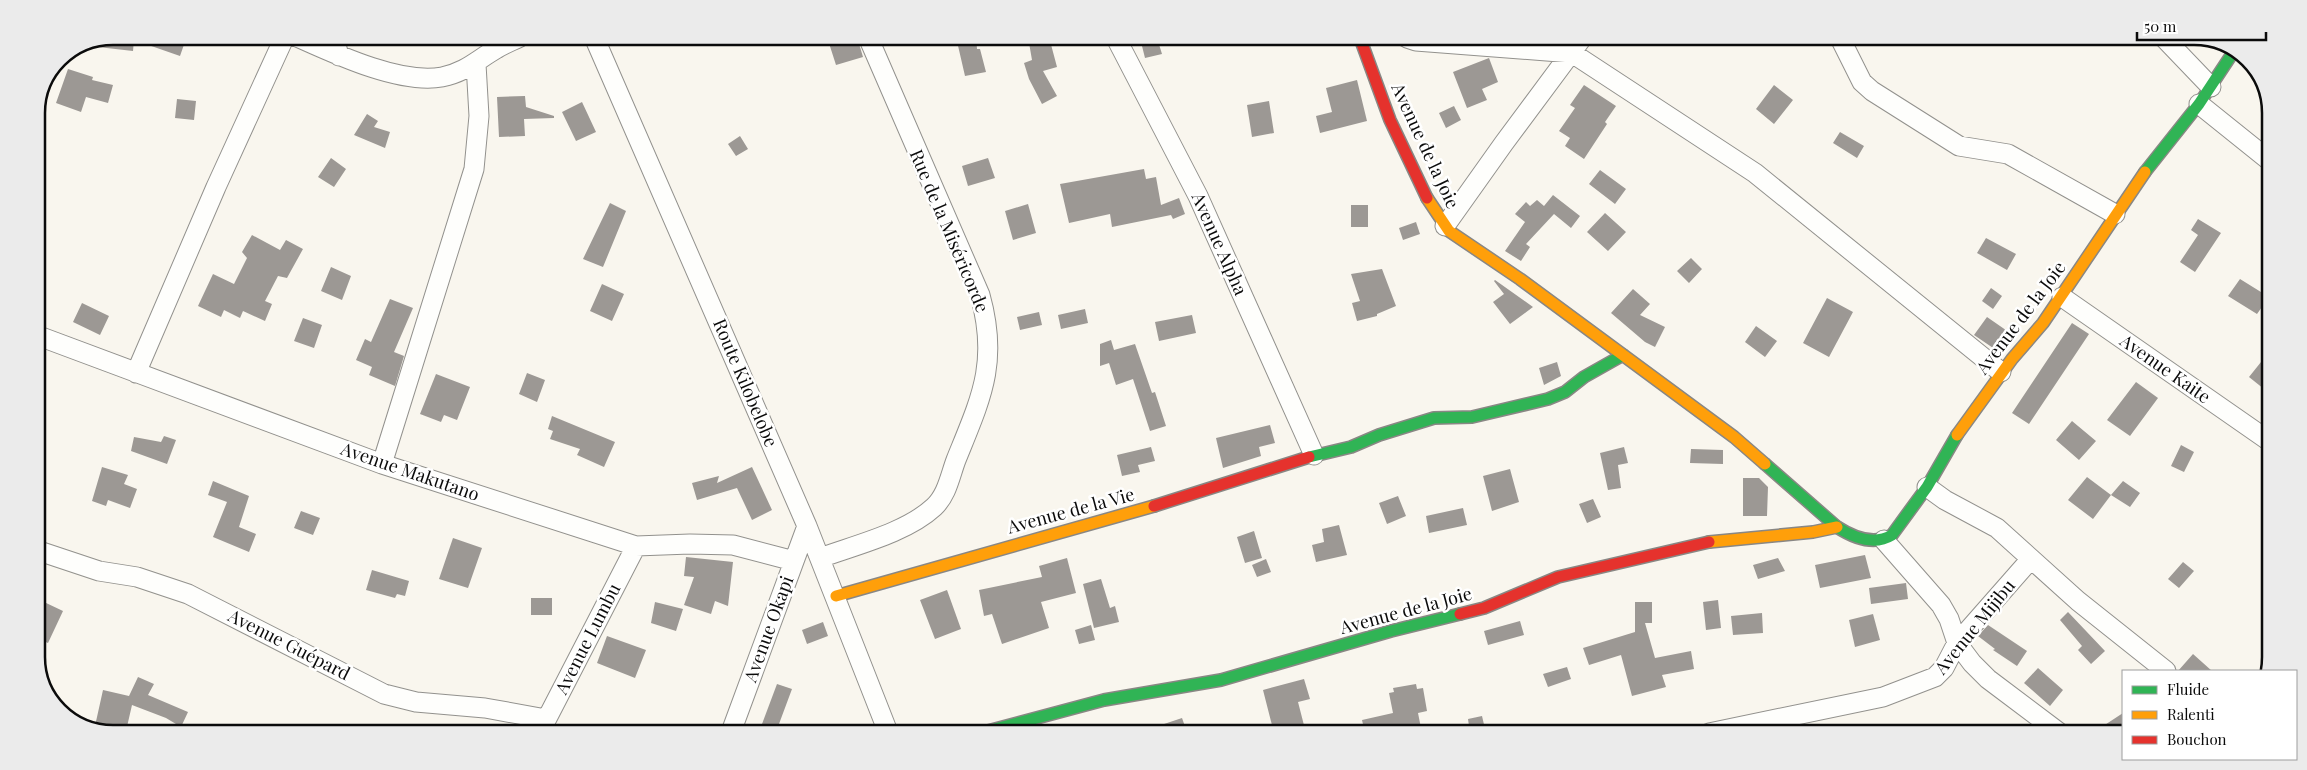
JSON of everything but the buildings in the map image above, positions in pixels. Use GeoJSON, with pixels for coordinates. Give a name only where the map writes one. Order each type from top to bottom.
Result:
{"type":"FeatureCollection","features":[{"type":"Feature","properties":{"kind":"street"},"geometry":{"type":"LineString","coordinates":[[136,373],[216,187],[281,45]]}},
{"type":"Feature","properties":{"kind":"street"},"geometry":{"type":"LineString","coordinates":[[315,45],[339,56],[404,75],[425,78],[442,77],[476,64],[503,45]]}},
{"type":"Feature","properties":{"kind":"street"},"geometry":{"type":"LineString","coordinates":[[336,45],[339,56]]}},
{"type":"Feature","properties":{"kind":"street","name":"Route Kilobelobe"},"geometry":{"type":"LineString","coordinates":[[597,45],[807,526],[885,725]]}},
{"type":"Feature","properties":{"kind":"street","name":"Rue de la Miséricorde"},"geometry":{"type":"LineString","coordinates":[[820,558],[916,520],[935,506],[946,489],[970,430],[988,371],[989,356],[986,315],[980,295],[871,45]]}},
{"type":"Feature","properties":{"kind":"street","name":"Avenue Alpha"},"geometry":{"type":"LineString","coordinates":[[1120,45],[1198,196],[1314,455]]}},
{"type":"Feature","properties":{"kind":"street","name":"Avenue de la Joie"},"geometry":{"type":"LineString","coordinates":[[1363,45],[1390,120],[1432,208],[1445,226],[1457,237],[1520,278],[1734,437],[1837,527],[1849,535],[1868,541],[1884,540],[1892,535],[1927,487],[1959,432],[2001,372],[2043,323],[2062,297],[2115,214],[2157,155],[2199,104],[2231,56]]}},
{"type":"Feature","properties":{"kind":"street"},"geometry":{"type":"LineString","coordinates":[[1545,45],[1577,46],[1754,173],[2001,372]]}},
{"type":"Feature","properties":{"kind":"street"},"geometry":{"type":"LineString","coordinates":[[1844,45],[1862,82],[1959,146],[2008,154],[2115,214]]}},
{"type":"Feature","properties":{"kind":"street"},"geometry":{"type":"LineString","coordinates":[[2171,45],[2211,87]]}},
{"type":"Feature","properties":{"kind":"street"},"geometry":{"type":"LineString","coordinates":[[1445,226],[1504,143],[1577,46]]}},
{"type":"Feature","properties":{"kind":"street"},"geometry":{"type":"LineString","coordinates":[[382,464],[474,170],[479,116],[476,64]]}},
{"type":"Feature","properties":{"kind":"street"},"geometry":{"type":"LineString","coordinates":[[2199,104],[2262,155]]}},
{"type":"Feature","properties":{"kind":"street","name":"Avenue Kaite"},"geometry":{"type":"LineString","coordinates":[[2062,297],[2262,436]]}},
{"type":"Feature","properties":{"kind":"street","name":"Avenue Makutano"},"geometry":{"type":"LineString","coordinates":[[45,338],[382,464],[636,546],[690,544],[733,546],[794,561]]}},
{"type":"Feature","properties":{"kind":"street","name":"Avenue de la Vie"},"geometry":{"type":"LineString","coordinates":[[836,596],[958,560],[1141,510],[1314,455],[1351,447],[1379,435],[1434,418],[1472,417],[1548,399],[1565,392],[1584,377],[1623,355]]}},
{"type":"Feature","properties":{"kind":"street"},"geometry":{"type":"LineString","coordinates":[[1927,487],[1945,500],[1997,528],[2030,560],[2165,670]]}},
{"type":"Feature","properties":{"kind":"street","name":"Avenue Okapi"},"geometry":{"type":"LineString","coordinates":[[734,725],[807,526]]}},
{"type":"Feature","properties":{"kind":"street","name":"Avenue de la Joie"},"geometry":{"type":"LineString","coordinates":[[1010,725],[1104,700],[1221,680],[1391,631],[1484,608],[1558,577],[1698,544],[1814,532],[1837,527]]}},
{"type":"Feature","properties":{"kind":"street"},"geometry":{"type":"LineString","coordinates":[[1884,540],[1941,605],[1949,619],[1957,643],[1972,663],[1988,679],[2049,725]]}},
{"type":"Feature","properties":{"kind":"street","name":"Avenue Lumbu"},"geometry":{"type":"LineString","coordinates":[[543,725],[636,546]]}},
{"type":"Feature","properties":{"kind":"street","name":"Avenue Guépard"},"geometry":{"type":"LineString","coordinates":[[45,553],[99,571],[153,582],[188,594],[398,700],[493,709],[543,725]]}},
{"type":"Feature","properties":{"kind":"street","name":"Avenue Mijibu"},"geometry":{"type":"LineString","coordinates":[[1747,725],[1882,697],[1935,677],[1944,668],[1957,643],[2030,560]]}},
{"type":"Feature","properties":{"kind":"traffic: fast"},"geometry":{"type":"LineString","coordinates":[[2145,172],[2199,104],[2231,56]]}},
{"type":"Feature","properties":{"kind":"traffic: fast"},"geometry":{"type":"LineString","coordinates":[[1309,457],[1351,447],[1379,435],[1434,418],[1472,417],[1548,399],[1565,392],[1584,377],[1623,355]]}},
{"type":"Feature","properties":{"kind":"traffic: fast"},"geometry":{"type":"LineString","coordinates":[[1765,464],[1837,527],[1857,537],[1878,540],[1892,535],[1927,487],[1957,435]]}},
{"type":"Feature","properties":{"kind":"traffic: fast"},"geometry":{"type":"LineString","coordinates":[[1010,725],[1104,700],[1221,680],[1391,631],[1460,614]]}},
{"type":"Feature","properties":{"kind":"traffic: slow"},"geometry":{"type":"LineString","coordinates":[[1957,435],[2012,359],[2043,323],[2145,172]]}},
{"type":"Feature","properties":{"kind":"traffic: slow"},"geometry":{"type":"LineString","coordinates":[[1427,198],[1449,231],[1520,279],[1734,437],[1765,464]]}},
{"type":"Feature","properties":{"kind":"traffic: slow"},"geometry":{"type":"LineString","coordinates":[[836,596],[1154,506]]}},
{"type":"Feature","properties":{"kind":"traffic: slow"},"geometry":{"type":"LineString","coordinates":[[1709,542],[1813,532],[1837,527]]}},
{"type":"Feature","properties":{"kind":"traffic: jam"},"geometry":{"type":"LineString","coordinates":[[1363,45],[1390,120],[1427,198]]}},
{"type":"Feature","properties":{"kind":"traffic: jam"},"geometry":{"type":"LineString","coordinates":[[1154,506],[1309,457]]}},
{"type":"Feature","properties":{"kind":"traffic: jam"},"geometry":{"type":"LineString","coordinates":[[1460,614],[1484,608],[1558,577],[1709,542]]}}]}
